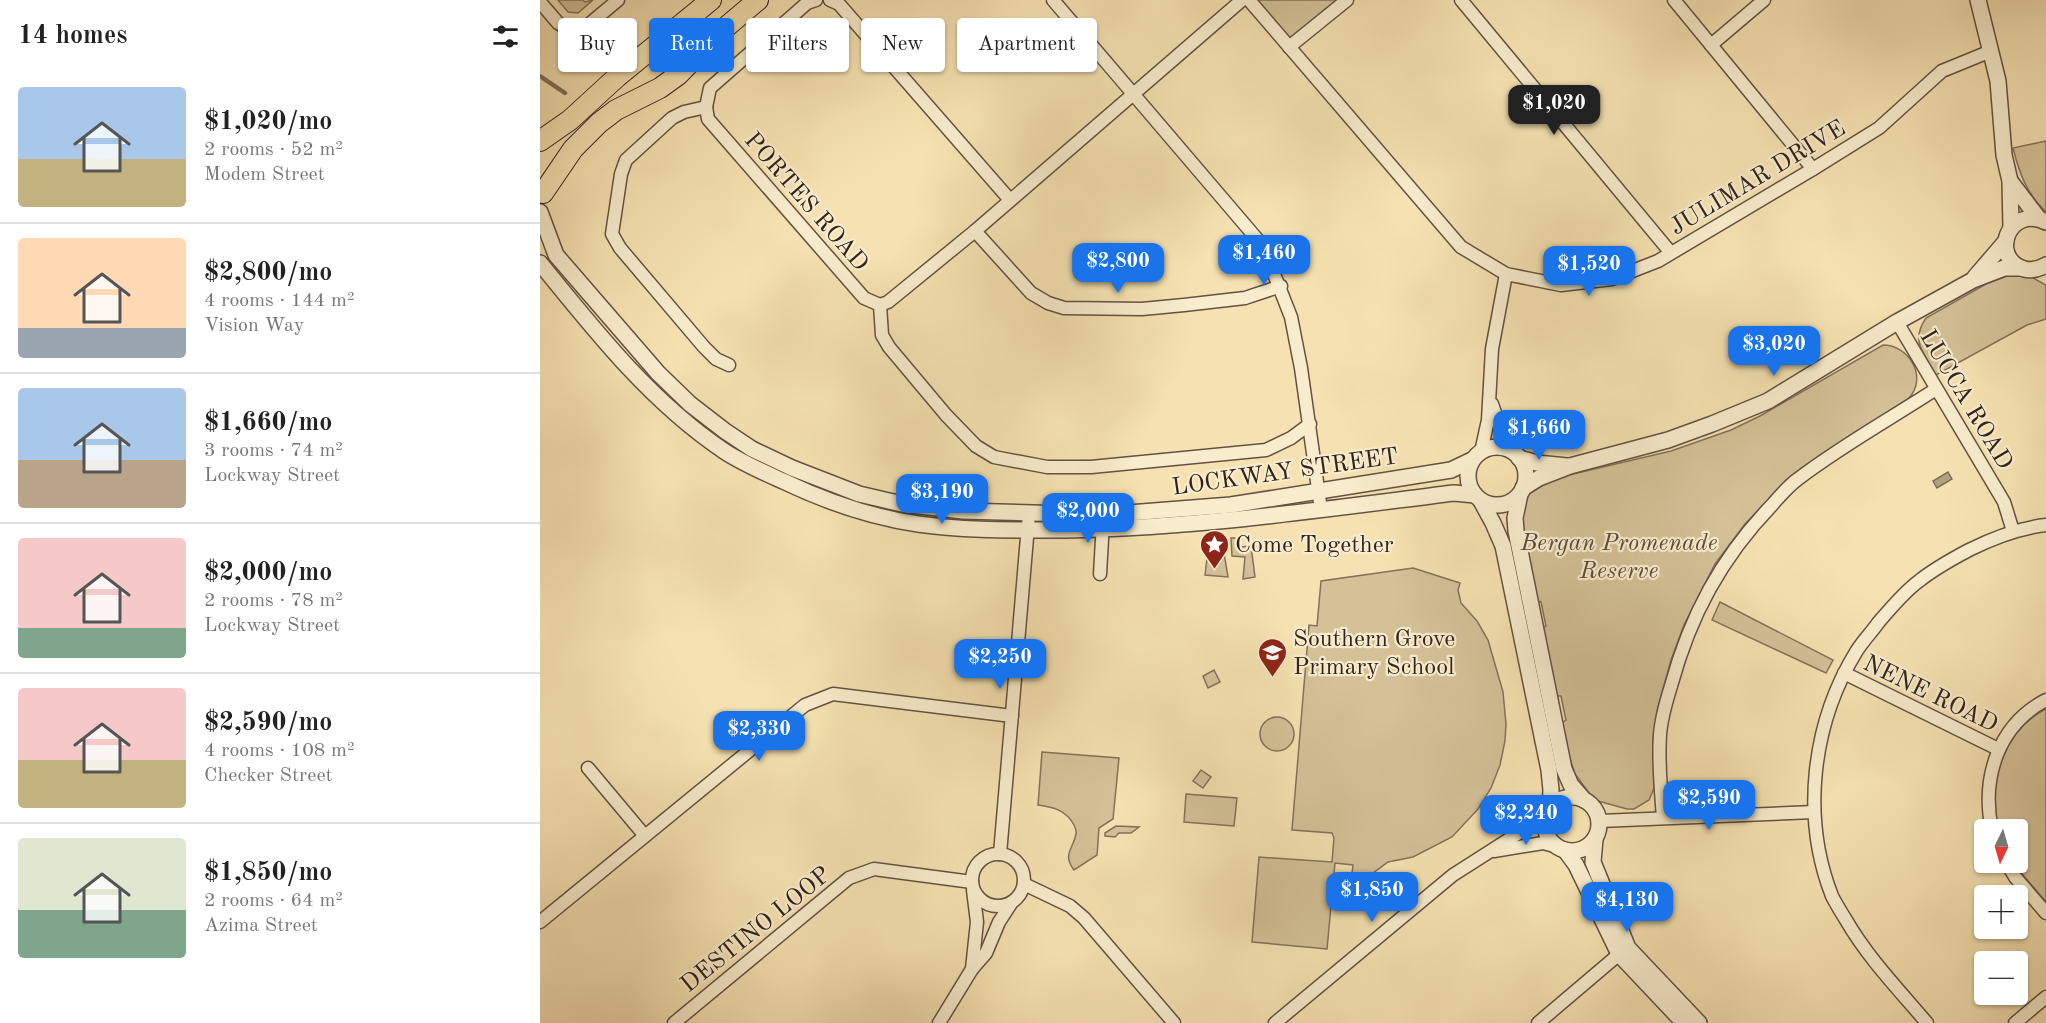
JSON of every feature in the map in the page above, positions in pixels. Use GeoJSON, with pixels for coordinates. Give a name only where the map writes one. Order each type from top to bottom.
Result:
{"type":"FeatureCollection","features":[{"type":"Feature","properties":{"kind":"main road"},"geometry":{"type":"LineString","coordinates":[[540,141],[570,120],[617,77],[711,0]]}},
{"type":"Feature","properties":{"kind":"main road"},"geometry":{"type":"LineString","coordinates":[[541,198],[573,149],[599,123],[616,110],[660,88],[678,75],[719,33],[758,0]]}},
{"type":"Feature","properties":{"kind":"street"},"geometry":{"type":"LineString","coordinates":[[540,2],[558,23],[571,31],[588,26],[618,0]]}},
{"type":"Feature","properties":{"kind":"street"},"geometry":{"type":"LineString","coordinates":[[729,365],[716,359],[704,347],[620,248],[612,234],[621,174],[626,160],[672,118],[684,112],[706,107],[710,88],[807,3],[816,0]]}},
{"type":"Feature","properties":{"kind":"street"},"geometry":{"type":"LineString","coordinates":[[830,0],[839,4],[1010,200]]}},
{"type":"Feature","properties":{"kind":"street"},"geometry":{"type":"LineString","coordinates":[[1053,0],[1263,246],[1281,286],[1291,317],[1310,424],[1321,510]]}},
{"type":"Feature","properties":{"kind":"street"},"geometry":{"type":"LineString","coordinates":[[1242,0],[975,231],[888,302],[880,305],[882,335],[889,348],[961,431],[976,446],[994,457],[1047,467],[1091,467],[1266,450],[1291,438],[1310,424]]}},
{"type":"Feature","properties":{"kind":"street","name":"JULIMAR DRIVE"},"geometry":{"type":"LineString","coordinates":[[1249,0],[1461,247],[1506,274],[1561,285],[1612,279],[1658,261],[1879,128],[1942,71],[1991,51]]}},
{"type":"Feature","properties":{"kind":"street"},"geometry":{"type":"LineString","coordinates":[[1289,47],[1347,0]]}},
{"type":"Feature","properties":{"kind":"street"},"geometry":{"type":"LineString","coordinates":[[1461,0],[1671,253]]}},
{"type":"Feature","properties":{"kind":"street"},"geometry":{"type":"LineString","coordinates":[[1674,0],[1813,169]]}},
{"type":"Feature","properties":{"kind":"street"},"geometry":{"type":"LineString","coordinates":[[1711,45],[1764,0]]}},
{"type":"Feature","properties":{"kind":"street"},"geometry":{"type":"LineString","coordinates":[[1978,0],[1998,81],[2004,155],[2010,181],[2006,248],[2011,260],[2024,269],[2046,276]]}},
{"type":"Feature","properties":{"kind":"street","name":"PORTES ROAD"},"geometry":{"type":"LineString","coordinates":[[706,107],[708,119],[864,298],[880,305]]}},
{"type":"Feature","properties":{"kind":"street"},"geometry":{"type":"LineString","coordinates":[[2010,181],[2043,221]]}},
{"type":"Feature","properties":{"kind":"street","name":"LOCKWAY STREET"},"geometry":{"type":"LineString","coordinates":[[541,198],[556,255],[658,373],[690,404],[752,449],[838,487],[883,500],[924,507],[1029,513],[1103,522],[1208,523],[1454,493],[1478,498]]}},
{"type":"Feature","properties":{"kind":"street"},"geometry":{"type":"LineString","coordinates":[[1973,280],[2008,234],[2024,219],[2043,221]]}},
{"type":"Feature","properties":{"kind":"street"},"geometry":{"type":"LineString","coordinates":[[975,231],[1031,293],[1048,303],[1064,308],[1142,309],[1173,306],[1245,298],[1281,286]]}},
{"type":"Feature","properties":{"kind":"street","name":"LOCKWAY STREET"},"geometry":{"type":"LineString","coordinates":[[540,263],[638,379],[692,428],[725,452],[766,474],[826,502],[870,514],[919,524],[1028,530],[1103,522],[1318,492],[1451,470],[1477,456]]}},
{"type":"Feature","properties":{"kind":"street"},"geometry":{"type":"LineString","coordinates":[[1478,498],[1487,504],[1508,503],[1539,478],[1570,466],[1668,440],[1712,424],[1768,401],[1897,322],[1973,280],[2004,268],[2035,270],[2046,265]]}},
{"type":"Feature","properties":{"kind":"street"},"geometry":{"type":"LineString","coordinates":[[1506,274],[1492,350],[1490,397],[1477,456],[1468,475],[1471,489],[1500,537],[1512,587],[1549,770],[1551,790],[1547,833],[1551,841],[1576,865],[1623,951],[1684,1023]]}},
{"type":"Feature","properties":{"kind":"street","name":"LUCCA ROAD"},"geometry":{"type":"LineString","coordinates":[[1897,322],[2004,502],[2013,531]]}},
{"type":"Feature","properties":{"kind":"street"},"geometry":{"type":"LineString","coordinates":[[1663,818],[1660,733],[1664,710],[1676,666],[1692,622],[1728,558],[1755,522],[1797,480],[1936,389]]}},
{"type":"Feature","properties":{"kind":"street"},"geometry":{"type":"LineString","coordinates":[[1490,397],[1514,454],[1526,472],[1515,518],[1516,531],[1564,769],[1571,785],[1584,800],[1592,805],[1600,821],[1595,839],[1593,862],[1623,951],[1700,1023]]}},
{"type":"Feature","properties":{"kind":"street"},"geometry":{"type":"LineString","coordinates":[[1477,456],[1490,448],[1499,447],[1537,463],[1570,466]]}},
{"type":"Feature","properties":{"kind":"street"},"geometry":{"type":"LineString","coordinates":[[1000,854],[1029,513]]}},
{"type":"Feature","properties":{"kind":"street"},"geometry":{"type":"LineString","coordinates":[[1100,574],[1103,522]]}},
{"type":"Feature","properties":{"kind":"street"},"geometry":{"type":"LineString","coordinates":[[1927,1023],[1861,945],[1833,897],[1820,855],[1814,812],[1817,765],[1823,728],[1844,673],[1857,650],[1887,613],[1917,582],[1951,559],[1984,543],[2013,531],[2046,525]]}},
{"type":"Feature","properties":{"kind":"street","name":"NENE ROAD"},"geometry":{"type":"LineString","coordinates":[[1844,673],[1998,749]]}},
{"type":"Feature","properties":{"kind":"street"},"geometry":{"type":"LineString","coordinates":[[540,922],[805,705],[833,694],[1012,716]]}},
{"type":"Feature","properties":{"kind":"street"},"geometry":{"type":"LineString","coordinates":[[1991,819],[1988,792],[1992,766],[1998,749],[2020,718],[2046,700]]}},
{"type":"Feature","properties":{"kind":"street"},"geometry":{"type":"LineString","coordinates":[[588,768],[645,836]]}},
{"type":"Feature","properties":{"kind":"street"},"geometry":{"type":"LineString","coordinates":[[1275,1023],[1453,875],[1548,812],[1555,803],[1569,797],[1584,800]]}},
{"type":"Feature","properties":{"kind":"street"},"geometry":{"type":"LineString","coordinates":[[1600,821],[1814,812]]}},
{"type":"Feature","properties":{"kind":"street"},"geometry":{"type":"LineString","coordinates":[[1490,852],[1544,843],[1561,849],[1582,850],[1595,839]]}},
{"type":"Feature","properties":{"kind":"street"},"geometry":{"type":"LineString","coordinates":[[972,885],[980,899],[992,905],[1006,905],[1018,897],[1024,884],[1024,875],[1016,861],[1000,854],[986,857],[975,867],[972,885],[977,922],[972,969]]}},
{"type":"Feature","properties":{"kind":"street","name":"DESTINO LOOP"},"geometry":{"type":"LineString","coordinates":[[674,1023],[849,878],[874,869],[972,885]]}},
{"type":"Feature","properties":{"kind":"street"},"geometry":{"type":"LineString","coordinates":[[2013,873],[2046,913]]}},
{"type":"Feature","properties":{"kind":"street"},"geometry":{"type":"LineString","coordinates":[[1024,884],[1070,906],[1084,918],[1174,1023]]}},
{"type":"Feature","properties":{"kind":"street"},"geometry":{"type":"LineString","coordinates":[[944,1021],[972,969],[986,953],[1012,902]]}},
{"type":"Feature","properties":{"kind":"street"},"geometry":{"type":"LineString","coordinates":[[1538,1023],[1623,951]]}},
{"type":"Feature","properties":{"kind":"street"},"geometry":{"type":"LineString","coordinates":[[2015,1023],[2046,997]]}},
{"type":"Feature","properties":{"kind":"green space"},"geometry":{"type":"Polygon","coordinates":[[[558,0],[583,0],[585,2],[593,0],[578,13],[568,12],[558,0]]]}},
{"type":"Feature","properties":{"kind":"green space"},"geometry":{"type":"Polygon","coordinates":[[[1255,0],[1339,0],[1290,41],[1255,0]]]}},
{"type":"Feature","properties":{"kind":"green space"},"geometry":{"type":"Polygon","coordinates":[[[2046,141],[2046,212],[2025,183],[2013,148],[2046,141]]]}},
{"type":"Feature","properties":{"kind":"green space"},"geometry":{"type":"Polygon","coordinates":[[[2012,274],[2026,274],[2046,285],[2046,319],[2027,325],[1936,375],[1920,347],[1919,334],[1926,318],[1986,284],[2012,274]]]}},
{"type":"Feature","properties":{"kind":"green space","name":"Bergan Promenade Reserve"},"geometry":{"type":"Polygon","coordinates":[[[1883,345],[1901,350],[1913,364],[1917,381],[1909,398],[1790,477],[1745,524],[1715,564],[1684,625],[1671,660],[1658,707],[1653,740],[1655,786],[1649,800],[1634,809],[1598,801],[1592,797],[1575,774],[1567,749],[1562,723],[1566,720],[1561,696],[1556,696],[1542,628],[1546,626],[1541,602],[1536,601],[1521,520],[1526,496],[1538,486],[1556,478],[1671,451],[1731,430],[1760,416],[1883,345]]]}},
{"type":"Feature","properties":{"kind":"green space"},"geometry":{"type":"Polygon","coordinates":[[[1231,538],[1239,538],[1240,547],[1251,546],[1255,577],[1243,579],[1245,557],[1232,556],[1231,538]]]}},
{"type":"Feature","properties":{"kind":"green space"},"geometry":{"type":"Polygon","coordinates":[[[1222,541],[1228,577],[1205,575],[1209,542],[1222,541]]]}},
{"type":"Feature","properties":{"kind":"green space"},"geometry":{"type":"Polygon","coordinates":[[[1413,568],[1460,583],[1458,590],[1461,603],[1477,621],[1488,640],[1503,692],[1506,724],[1500,765],[1491,788],[1478,809],[1452,837],[1413,857],[1388,862],[1350,890],[1353,865],[1335,863],[1327,949],[1252,942],[1259,857],[1332,862],[1334,838],[1332,833],[1292,830],[1309,625],[1317,626],[1321,581],[1413,568]]]}},
{"type":"Feature","properties":{"kind":"green space"},"geometry":{"type":"Polygon","coordinates":[[[1720,602],[1833,660],[1826,673],[1712,620],[1720,602]]]}},
{"type":"Feature","properties":{"kind":"green space"},"geometry":{"type":"Polygon","coordinates":[[[1214,670],[1220,682],[1208,688],[1203,676],[1214,670]]]}},
{"type":"Feature","properties":{"kind":"green space"},"geometry":{"type":"Polygon","coordinates":[[[2046,709],[2046,902],[2021,873],[2028,873],[2028,819],[1997,819],[1996,813],[1995,795],[2002,761],[2009,745],[2031,719],[2046,709]]]}},
{"type":"Feature","properties":{"kind":"green space"},"geometry":{"type":"Polygon","coordinates":[[[1277,717],[1289,722],[1294,734],[1289,746],[1277,751],[1265,746],[1260,734],[1265,722],[1277,717]]]}},
{"type":"Feature","properties":{"kind":"green space"},"geometry":{"type":"Polygon","coordinates":[[[1042,752],[1119,758],[1113,819],[1099,828],[1097,855],[1074,870],[1069,860],[1069,852],[1075,839],[1074,825],[1059,810],[1038,805],[1042,752]]]}},
{"type":"Feature","properties":{"kind":"green space"},"geometry":{"type":"Polygon","coordinates":[[[1201,770],[1211,777],[1203,788],[1193,781],[1201,770]]]}},
{"type":"Feature","properties":{"kind":"green space"},"geometry":{"type":"Polygon","coordinates":[[[1186,794],[1237,798],[1234,826],[1184,822],[1186,794]]]}},
{"type":"Feature","properties":{"kind":"green space"},"geometry":{"type":"Polygon","coordinates":[[[1116,826],[1139,827],[1131,833],[1119,833],[1115,837],[1105,836],[1105,833],[1116,826]]]}},
{"type":"Feature","properties":{"kind":"shaded area"},"geometry":{"type":"Polygon","coordinates":[[[1948,472],[1952,479],[1937,488],[1933,481],[1948,472]]]}},
{"type":"Feature","properties":{"kind":"waterway"},"geometry":{"type":"LineString","coordinates":[[540,76],[565,93]]}},
{"type":"Feature","properties":{"kind":"place","name":"Come Together"},"geometry":{"type":"Point","coordinates":[1214,570]}},
{"type":"Feature","properties":{"kind":"place","name":"Southern Grove Primary School"},"geometry":{"type":"Point","coordinates":[1272,678]}}]}
